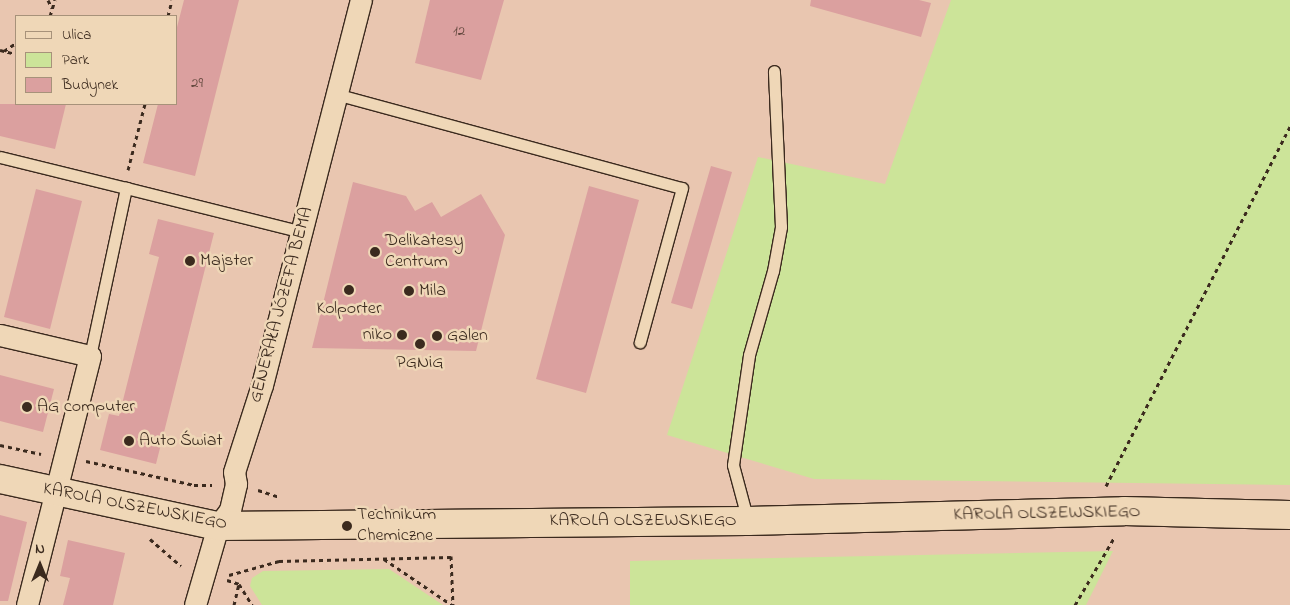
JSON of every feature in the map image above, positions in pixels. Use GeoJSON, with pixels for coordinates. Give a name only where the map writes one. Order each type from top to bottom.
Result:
{"type":"FeatureCollection","features":[{"type":"Feature","properties":{"kind":"street","name":"GENERAŁA JÓZEFA BEMA"},"geometry":{"type":"LineString","coordinates":[[195,605],[218,526],[230,510],[236,484],[234,472],[262,385],[361,0]]}},
{"type":"Feature","properties":{"kind":"street"},"geometry":{"type":"LineString","coordinates":[[0,335],[90,356],[66,460],[55,492],[27,605]]}},
{"type":"Feature","properties":{"kind":"street","name":"KAROLA OLSZEWSKIEGO"},"geometry":{"type":"LineString","coordinates":[[0,479],[218,526],[748,520],[1124,511],[1290,515]]}},
{"type":"Feature","properties":{"kind":"lane"},"geometry":{"type":"LineString","coordinates":[[748,520],[733,465],[749,354],[773,271],[781,227],[774,71]]}},
{"type":"Feature","properties":{"kind":"lane"},"geometry":{"type":"LineString","coordinates":[[338,95],[682,188],[640,342]]}},
{"type":"Feature","properties":{"kind":"lane"},"geometry":{"type":"LineString","coordinates":[[0,157],[302,232]]}},
{"type":"Feature","properties":{"kind":"lane"},"geometry":{"type":"LineString","coordinates":[[90,356],[124,188]]}},
{"type":"Feature","properties":{"kind":"path"},"geometry":{"type":"LineString","coordinates":[[48,0],[52,9]]}},
{"type":"Feature","properties":{"kind":"path"},"geometry":{"type":"LineString","coordinates":[[50,15],[55,0]]}},
{"type":"Feature","properties":{"kind":"path"},"geometry":{"type":"LineString","coordinates":[[168,15],[172,0]]}},
{"type":"Feature","properties":{"kind":"path"},"geometry":{"type":"LineString","coordinates":[[2,51],[15,44]]}},
{"type":"Feature","properties":{"kind":"path"},"geometry":{"type":"LineString","coordinates":[[2,51],[15,54]]}},
{"type":"Feature","properties":{"kind":"path"},"geometry":{"type":"LineString","coordinates":[[124,188],[145,105]]}},
{"type":"Feature","properties":{"kind":"path"},"geometry":{"type":"LineString","coordinates":[[1101,495],[1290,126]]}},
{"type":"Feature","properties":{"kind":"path"},"geometry":{"type":"LineString","coordinates":[[0,445],[66,460],[121,468],[194,485],[236,484]]}},
{"type":"Feature","properties":{"kind":"path"},"geometry":{"type":"LineString","coordinates":[[1075,605],[1120,528],[1124,511]]}},
{"type":"Feature","properties":{"kind":"path"},"geometry":{"type":"LineString","coordinates":[[450,523],[452,605]]}},
{"type":"Feature","properties":{"kind":"path"},"geometry":{"type":"LineString","coordinates":[[252,605],[239,584],[219,578],[279,561],[451,557]]}},
{"type":"Feature","properties":{"kind":"path"},"geometry":{"type":"LineString","coordinates":[[384,559],[452,605]]}},
{"type":"Feature","properties":{"kind":"path"},"geometry":{"type":"LineString","coordinates":[[234,605],[239,584]]}},
{"type":"Feature","properties":{"kind":"green space"},"geometry":{"type":"Polygon","coordinates":[[[951,0],[1290,0],[1290,485],[814,479],[667,435],[758,157],[885,184],[951,0]]]}},
{"type":"Feature","properties":{"kind":"green space"},"geometry":{"type":"Polygon","coordinates":[[[1113,551],[1086,605],[630,605],[630,561],[1113,551]]]}},
{"type":"Feature","properties":{"kind":"green space"},"geometry":{"type":"Polygon","coordinates":[[[389,569],[443,605],[262,605],[250,586],[252,578],[263,571],[389,569]]]}},
{"type":"Feature","properties":{"kind":"building"},"geometry":{"type":"Polygon","coordinates":[[[184,0],[239,0],[195,176],[143,163],[158,105],[178,105],[178,23],[184,0]]]}},
{"type":"Feature","properties":{"kind":"building"},"geometry":{"type":"Polygon","coordinates":[[[430,0],[504,0],[481,80],[415,63],[430,0]]]}},
{"type":"Feature","properties":{"kind":"building"},"geometry":{"type":"Polygon","coordinates":[[[811,0],[919,0],[931,3],[921,37],[810,6],[811,0]]]}},
{"type":"Feature","properties":{"kind":"building"},"geometry":{"type":"Polygon","coordinates":[[[0,104],[66,105],[55,149],[0,136],[0,104]]]}},
{"type":"Feature","properties":{"kind":"building"},"geometry":{"type":"Polygon","coordinates":[[[711,166],[732,172],[692,309],[671,303],[711,166]]]}},
{"type":"Feature","properties":{"kind":"building","name":"Mila"},"geometry":{"type":"Polygon","coordinates":[[[353,182],[406,196],[415,211],[432,202],[441,217],[481,194],[505,235],[476,351],[312,348],[353,182]]]}},
{"type":"Feature","properties":{"kind":"building"},"geometry":{"type":"Polygon","coordinates":[[[589,186],[639,200],[586,393],[536,379],[589,186]]]}},
{"type":"Feature","properties":{"kind":"building"},"geometry":{"type":"Polygon","coordinates":[[[36,189],[82,201],[50,329],[4,317],[36,189]]]}},
{"type":"Feature","properties":{"kind":"building"},"geometry":{"type":"Polygon","coordinates":[[[158,219],[214,233],[156,464],[100,450],[109,414],[119,416],[159,257],[149,254],[158,219]]]}},
{"type":"Feature","properties":{"kind":"building"},"geometry":{"type":"Polygon","coordinates":[[[0,375],[54,389],[43,432],[0,421],[0,375]]]}},
{"type":"Feature","properties":{"kind":"building"},"geometry":{"type":"Polygon","coordinates":[[[0,515],[27,522],[8,601],[0,601],[0,515]]]}},
{"type":"Feature","properties":{"kind":"building"},"geometry":{"type":"Polygon","coordinates":[[[68,540],[125,553],[113,605],[63,605],[70,578],[60,576],[68,540]]]}},
{"type":"Feature","properties":{"kind":"place","name":"Delikatesy Centrum"},"geometry":{"type":"Point","coordinates":[375,252]}},
{"type":"Feature","properties":{"kind":"place","name":"Majster"},"geometry":{"type":"Point","coordinates":[190,261]}},
{"type":"Feature","properties":{"kind":"place","name":"Kolporter"},"geometry":{"type":"Point","coordinates":[349,290]}},
{"type":"Feature","properties":{"kind":"place","name":"Mila"},"geometry":{"type":"Point","coordinates":[409,291]}},
{"type":"Feature","properties":{"kind":"place","name":"niko"},"geometry":{"type":"Point","coordinates":[402,335]}},
{"type":"Feature","properties":{"kind":"place","name":"Galen"},"geometry":{"type":"Point","coordinates":[437,336]}},
{"type":"Feature","properties":{"kind":"place","name":"PGNiG"},"geometry":{"type":"Point","coordinates":[420,344]}},
{"type":"Feature","properties":{"kind":"place","name":"AG computer"},"geometry":{"type":"Point","coordinates":[27,407]}},
{"type":"Feature","properties":{"kind":"place","name":"Auto Świat"},"geometry":{"type":"Point","coordinates":[129,441]}},
{"type":"Feature","properties":{"kind":"place","name":"Technikum Chemiczne"},"geometry":{"type":"Point","coordinates":[347,526]}}]}
